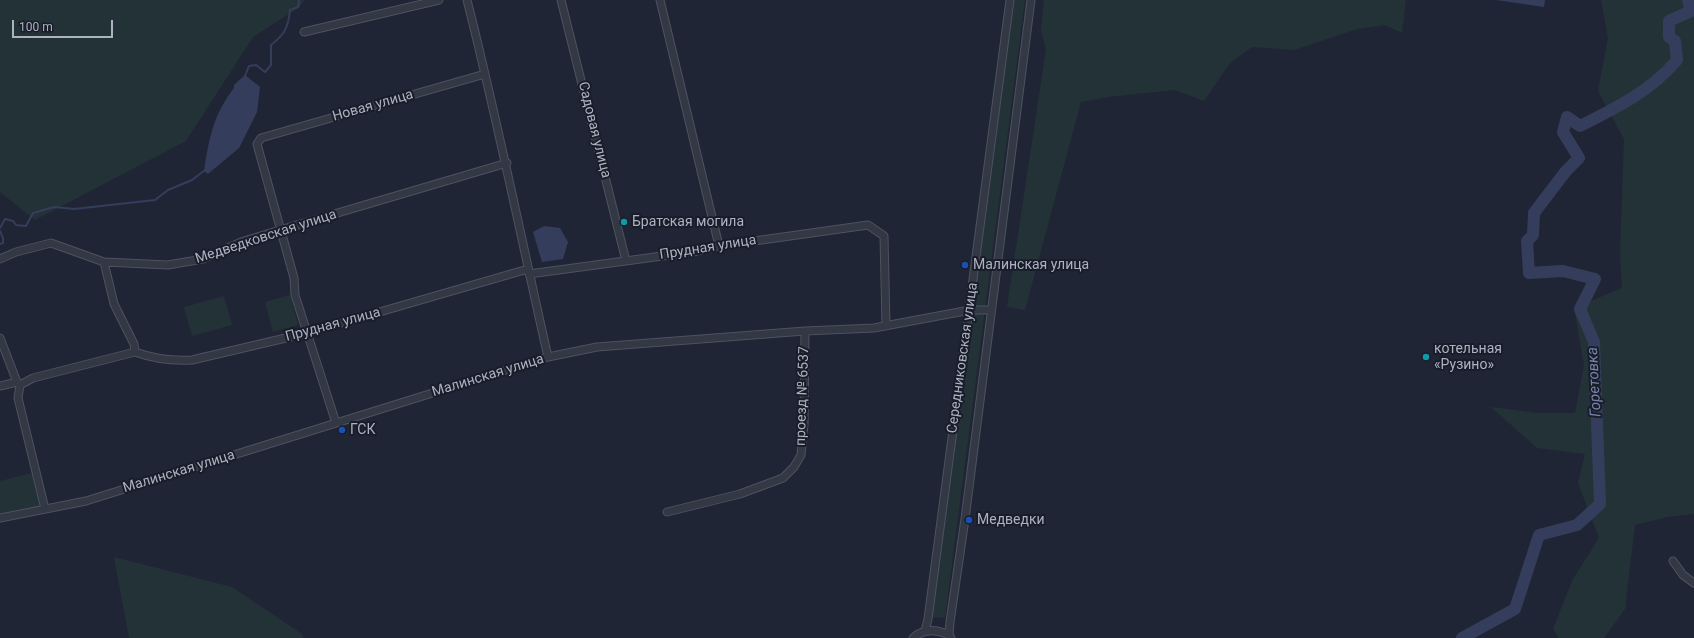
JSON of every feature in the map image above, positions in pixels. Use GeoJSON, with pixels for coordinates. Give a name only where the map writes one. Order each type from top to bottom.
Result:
{"type":"FeatureCollection","features":[{"type":"Feature","properties":{"kind":"street"},"geometry":{"type":"LineString","coordinates":[[304,32],[439,0]]}},
{"type":"Feature","properties":{"kind":"street"},"geometry":{"type":"LineString","coordinates":[[467,0],[486,74],[548,357]]}},
{"type":"Feature","properties":{"kind":"street","name":"Садовая улица"},"geometry":{"type":"LineString","coordinates":[[562,0],[626,261]]}},
{"type":"Feature","properties":{"kind":"street"},"geometry":{"type":"LineString","coordinates":[[660,0],[719,246]]}},
{"type":"Feature","properties":{"kind":"street","name":"Середниковская улица"},"geometry":{"type":"LineString","coordinates":[[925,631],[970,310],[1010,0]]}},
{"type":"Feature","properties":{"kind":"street","name":"Середниковская улица"},"geometry":{"type":"LineString","coordinates":[[950,636],[1030,0]]}},
{"type":"Feature","properties":{"kind":"street","name":"Новая улица"},"geometry":{"type":"LineString","coordinates":[[280,230],[257,144],[261,138],[486,74]]}},
{"type":"Feature","properties":{"kind":"street","name":"Медведковская улица"},"geometry":{"type":"LineString","coordinates":[[0,259],[16,252],[51,244],[104,262],[168,265],[204,259],[241,242],[506,163]]}},
{"type":"Feature","properties":{"kind":"street","name":"Прудная улица"},"geometry":{"type":"LineString","coordinates":[[135,352],[173,361],[192,360],[307,333],[529,272],[692,252],[719,246],[868,225],[884,236],[886,326]]}},
{"type":"Feature","properties":{"kind":"street"},"geometry":{"type":"LineString","coordinates":[[280,230],[294,278],[295,295],[336,423]]}},
{"type":"Feature","properties":{"kind":"street"},"geometry":{"type":"LineString","coordinates":[[0,386],[18,384],[32,378],[135,352],[134,344],[114,304],[104,262]]}},
{"type":"Feature","properties":{"kind":"street","name":"Малинская улица"},"geometry":{"type":"LineString","coordinates":[[0,518],[86,501],[548,357],[597,347],[886,326],[970,310],[991,310]]}},
{"type":"Feature","properties":{"kind":"street","name":"проезд № 6537"},"geometry":{"type":"LineString","coordinates":[[667,512],[740,494],[783,478],[794,467],[801,455],[804,424],[805,331]]}},
{"type":"Feature","properties":{"kind":"street"},"geometry":{"type":"LineString","coordinates":[[0,338],[18,384],[18,398],[45,509]]}},
{"type":"Feature","properties":{"kind":"street"},"geometry":{"type":"LineString","coordinates":[[1673,561],[1683,575],[1694,584]]}},
{"type":"Feature","properties":{"kind":"street"},"geometry":{"type":"LineString","coordinates":[[913,638],[925,631],[940,631],[950,636]]}},
{"type":"Feature","properties":{"kind":"shaded area"},"geometry":{"type":"Polygon","coordinates":[[[0,0],[304,0],[300,7],[253,37],[186,141],[35,220],[0,192],[0,0]]]}},
{"type":"Feature","properties":{"kind":"shaded area"},"geometry":{"type":"Polygon","coordinates":[[[1012,0],[1025,0],[945,618],[932,617],[1012,0]]]}},
{"type":"Feature","properties":{"kind":"shaded area"},"geometry":{"type":"Polygon","coordinates":[[[1044,0],[1406,0],[1402,33],[1385,25],[1357,29],[1294,50],[1252,47],[1230,63],[1204,101],[1175,90],[1108,97],[1081,102],[1025,310],[1007,307],[1046,49],[1041,31],[1044,0]]]}},
{"type":"Feature","properties":{"kind":"shaded area"},"geometry":{"type":"Polygon","coordinates":[[[1601,0],[1694,0],[1694,514],[1667,517],[1635,525],[1625,609],[1604,638],[1559,638],[1553,629],[1573,579],[1599,538],[1578,483],[1585,454],[1537,448],[1491,407],[1537,413],[1575,413],[1584,365],[1574,308],[1622,288],[1620,253],[1624,139],[1598,91],[1608,38],[1601,0]]]}},
{"type":"Feature","properties":{"kind":"shaded area"},"geometry":{"type":"Polygon","coordinates":[[[290,295],[298,325],[273,332],[265,302],[290,295]]]}},
{"type":"Feature","properties":{"kind":"shaded area"},"geometry":{"type":"Polygon","coordinates":[[[224,296],[232,325],[192,336],[184,307],[224,296]]]}},
{"type":"Feature","properties":{"kind":"shaded area"},"geometry":{"type":"Polygon","coordinates":[[[32,473],[40,507],[0,515],[0,481],[32,473]]]}},
{"type":"Feature","properties":{"kind":"shaded area"},"geometry":{"type":"Polygon","coordinates":[[[114,557],[232,587],[302,634],[304,638],[129,638],[114,557]]]}},
{"type":"Feature","properties":{"kind":"water"},"geometry":{"type":"Polygon","coordinates":[[[1496,0],[1545,0],[1544,7],[1496,0]]]}},
{"type":"Feature","properties":{"kind":"water"},"geometry":{"type":"Polygon","coordinates":[[[245,75],[260,87],[257,112],[239,148],[208,174],[204,171],[213,128],[221,108],[234,88],[234,85],[245,75]]]}},
{"type":"Feature","properties":{"kind":"water"},"geometry":{"type":"Polygon","coordinates":[[[544,226],[560,228],[568,242],[563,259],[542,262],[533,232],[544,226]]]}},
{"type":"Feature","properties":{"kind":"waterway"},"geometry":{"type":"LineString","coordinates":[[245,76],[249,66],[256,65],[265,72],[271,65],[271,45],[283,34],[288,22],[290,10],[298,7],[299,0]]}},
{"type":"Feature","properties":{"kind":"waterway","name":"Горетовка"},"geometry":{"type":"LineString","coordinates":[[1462,638],[1515,609],[1539,535],[1577,525],[1600,504],[1594,342],[1580,309],[1595,279],[1563,271],[1529,273],[1527,241],[1533,235],[1534,213],[1566,171],[1579,158],[1563,132],[1567,117],[1580,126],[1632,98],[1667,71],[1677,60],[1675,41],[1669,37],[1669,21],[1691,11],[1688,0]]}},
{"type":"Feature","properties":{"kind":"waterway"},"geometry":{"type":"LineString","coordinates":[[0,228],[5,219],[13,221],[16,225],[26,226],[33,213],[54,207],[74,209],[155,200],[168,190],[192,180],[205,170]]}},
{"type":"Feature","properties":{"kind":"waterway"},"geometry":{"type":"LineString","coordinates":[[0,231],[3,238],[3,243],[0,244]]}},
{"type":"Feature","properties":{"kind":"place","name":"Братская могила"},"geometry":{"type":"Point","coordinates":[624,222]}},
{"type":"Feature","properties":{"kind":"place","name":"Малинская улица"},"geometry":{"type":"Point","coordinates":[965,265]}},
{"type":"Feature","properties":{"kind":"place","name":"котельная «Рузино»"},"geometry":{"type":"Point","coordinates":[1426,357]}},
{"type":"Feature","properties":{"kind":"place","name":"ГСК"},"geometry":{"type":"Point","coordinates":[342,430]}},
{"type":"Feature","properties":{"kind":"place","name":"Медведки"},"geometry":{"type":"Point","coordinates":[969,520]}}]}
